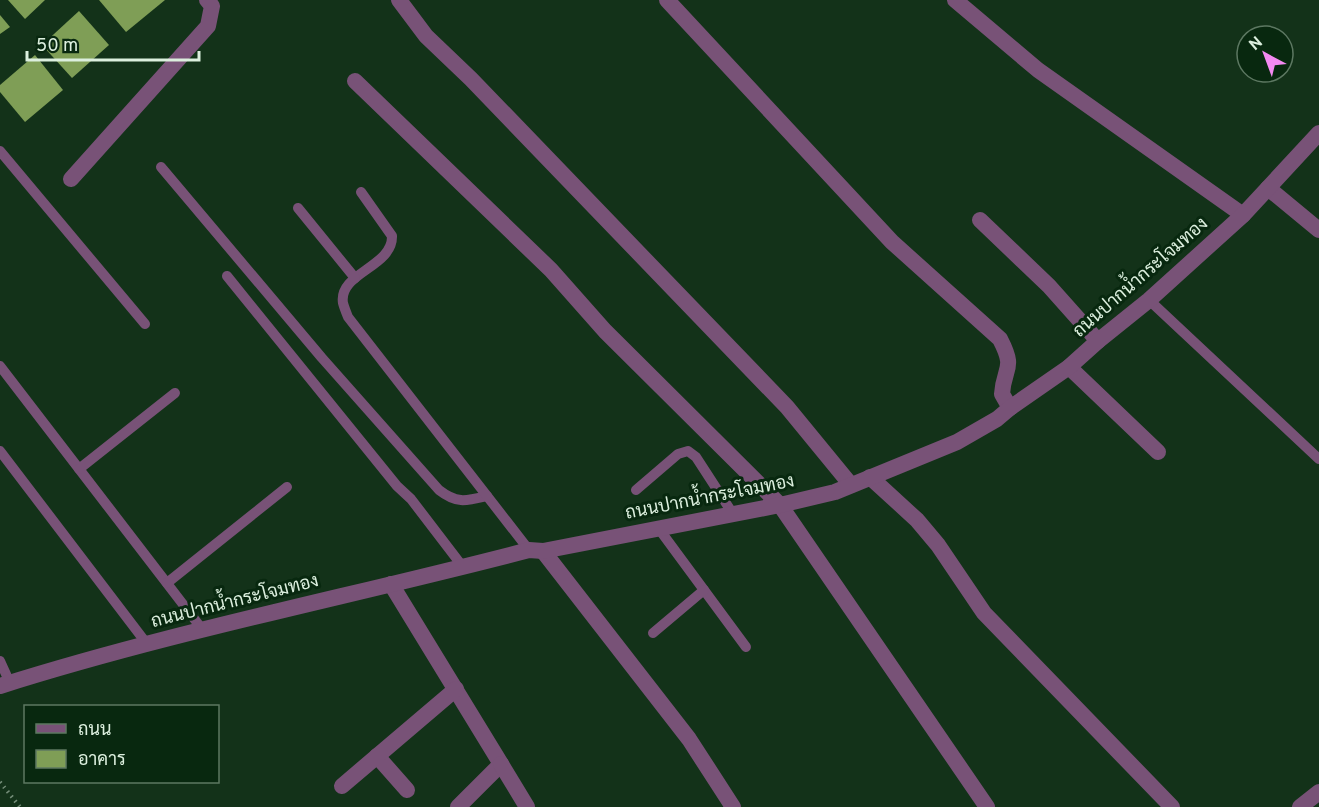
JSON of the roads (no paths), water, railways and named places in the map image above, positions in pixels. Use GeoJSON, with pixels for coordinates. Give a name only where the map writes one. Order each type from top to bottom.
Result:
{"type":"FeatureCollection","features":[{"type":"Feature","properties":{"kind":"street"},"geometry":{"type":"LineString","coordinates":[[71,178],[208,26],[212,6],[207,0]]}},
{"type":"Feature","properties":{"kind":"street"},"geometry":{"type":"LineString","coordinates":[[399,0],[426,36],[471,78],[787,408],[851,485]]}},
{"type":"Feature","properties":{"kind":"street"},"geometry":{"type":"LineString","coordinates":[[667,0],[892,242],[1000,339],[1009,358],[1009,369],[1002,394],[1010,408]]}},
{"type":"Feature","properties":{"kind":"street"},"geometry":{"type":"LineString","coordinates":[[955,0],[1038,70],[1243,215]]}},
{"type":"Feature","properties":{"kind":"street"},"geometry":{"type":"LineString","coordinates":[[355,81],[551,270],[606,331],[780,505],[987,807]]}},
{"type":"Feature","properties":{"kind":"street","name":"ถนนปากน้ำกระโจมทอง"},"geometry":{"type":"LineString","coordinates":[[5,684],[202,629],[462,567],[536,550],[659,529],[835,492],[957,442],[997,419],[1069,368],[1243,215],[1317,138]]}},
{"type":"Feature","properties":{"kind":"street"},"geometry":{"type":"LineString","coordinates":[[1268,188],[1319,230]]}},
{"type":"Feature","properties":{"kind":"street"},"geometry":{"type":"LineString","coordinates":[[980,220],[1049,286],[1098,341]]}},
{"type":"Feature","properties":{"kind":"street"},"geometry":{"type":"LineString","coordinates":[[1069,368],[1158,452]]}},
{"type":"Feature","properties":{"kind":"street"},"geometry":{"type":"LineString","coordinates":[[870,477],[931,536],[984,614],[1172,807]]}},
{"type":"Feature","properties":{"kind":"street"},"geometry":{"type":"LineString","coordinates":[[536,550],[689,739],[733,807]]}},
{"type":"Feature","properties":{"kind":"street"},"geometry":{"type":"LineString","coordinates":[[391,584],[527,807]]}},
{"type":"Feature","properties":{"kind":"street"},"geometry":{"type":"LineString","coordinates":[[342,786],[456,689]]}},
{"type":"Feature","properties":{"kind":"street"},"geometry":{"type":"LineString","coordinates":[[377,756],[407,790]]}},
{"type":"Feature","properties":{"kind":"street"},"geometry":{"type":"LineString","coordinates":[[458,807],[501,764]]}},
{"type":"Feature","properties":{"kind":"street"},"geometry":{"type":"LineString","coordinates":[[1300,807],[1319,792]]}},
{"type":"Feature","properties":{"kind":"lane"},"geometry":{"type":"LineString","coordinates":[[0,151],[145,324]]}},
{"type":"Feature","properties":{"kind":"lane"},"geometry":{"type":"LineString","coordinates":[[161,167],[322,358],[438,490],[448,497],[463,502],[487,496]]}},
{"type":"Feature","properties":{"kind":"lane"},"geometry":{"type":"LineString","coordinates":[[361,192],[392,236],[392,243],[387,254],[355,278],[344,291],[342,302],[348,317],[487,496],[536,550]]}},
{"type":"Feature","properties":{"kind":"lane"},"geometry":{"type":"LineString","coordinates":[[298,208],[355,278]]}},
{"type":"Feature","properties":{"kind":"lane"},"geometry":{"type":"LineString","coordinates":[[227,276],[397,486],[411,499],[462,567]]}},
{"type":"Feature","properties":{"kind":"lane"},"geometry":{"type":"LineString","coordinates":[[1149,300],[1319,459]]}},
{"type":"Feature","properties":{"kind":"lane"},"geometry":{"type":"LineString","coordinates":[[0,366],[202,629]]}},
{"type":"Feature","properties":{"kind":"lane"},"geometry":{"type":"LineString","coordinates":[[79,469],[175,393]]}},
{"type":"Feature","properties":{"kind":"lane"},"geometry":{"type":"LineString","coordinates":[[0,451],[147,644]]}},
{"type":"Feature","properties":{"kind":"lane"},"geometry":{"type":"LineString","coordinates":[[636,490],[678,454],[688,452],[696,457],[733,514]]}},
{"type":"Feature","properties":{"kind":"lane"},"geometry":{"type":"LineString","coordinates":[[166,583],[288,487]]}},
{"type":"Feature","properties":{"kind":"lane"},"geometry":{"type":"LineString","coordinates":[[659,529],[746,647]]}},
{"type":"Feature","properties":{"kind":"lane"},"geometry":{"type":"LineString","coordinates":[[653,633],[704,590]]}},
{"type":"Feature","properties":{"kind":"lane"},"geometry":{"type":"LineString","coordinates":[[0,661],[5,684]]}}]}
